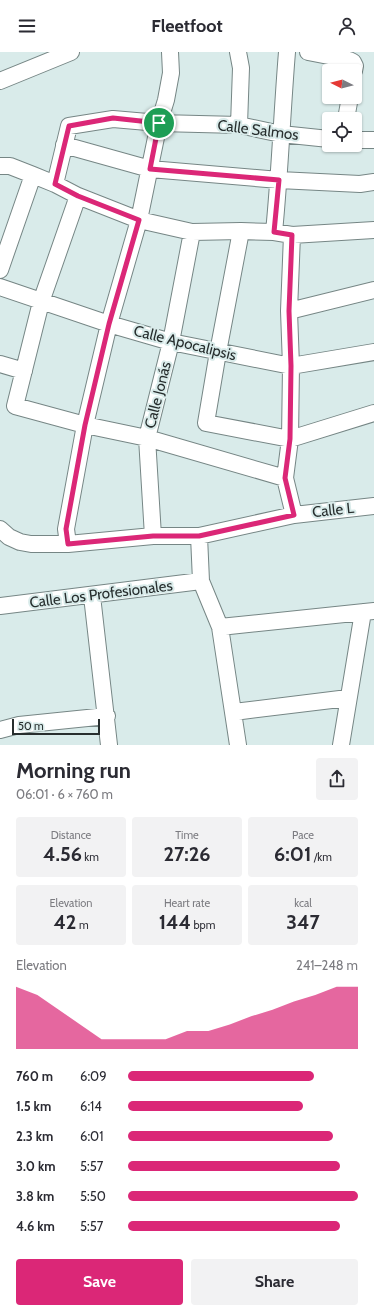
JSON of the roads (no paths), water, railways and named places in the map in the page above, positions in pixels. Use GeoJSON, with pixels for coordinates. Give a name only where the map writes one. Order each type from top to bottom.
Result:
{"type":"FeatureCollection","features":[{"type":"Feature","properties":{"kind":"street"},"geometry":{"type":"LineString","coordinates":[[0,81],[71,52]]}},
{"type":"Feature","properties":{"kind":"street"},"geometry":{"type":"LineString","coordinates":[[68,544],[66,529],[85,425],[109,324],[139,220],[171,73],[170,52]]}},
{"type":"Feature","properties":{"kind":"street"},"geometry":{"type":"LineString","coordinates":[[238,52],[241,68],[240,125]]}},
{"type":"Feature","properties":{"kind":"street"},"geometry":{"type":"LineString","coordinates":[[274,232],[279,180],[287,52]]}},
{"type":"Feature","properties":{"kind":"street"},"geometry":{"type":"LineString","coordinates":[[308,52],[349,60],[354,64]]}},
{"type":"Feature","properties":{"kind":"street","name":"Calle Salmos"},"geometry":{"type":"LineString","coordinates":[[64,145],[69,126],[113,118],[159,123],[240,125],[281,134],[322,138]]}},
{"type":"Feature","properties":{"kind":"street"},"geometry":{"type":"LineString","coordinates":[[362,140],[374,140]]}},
{"type":"Feature","properties":{"kind":"street"},"geometry":{"type":"LineString","coordinates":[[55,184],[64,145],[150,169],[279,180],[360,184],[374,182]]}},
{"type":"Feature","properties":{"kind":"street"},"geometry":{"type":"LineString","coordinates":[[1,169],[10,166],[55,184],[78,196],[139,220],[192,232],[242,231],[274,232],[292,235],[374,230]]}},
{"type":"Feature","properties":{"kind":"street"},"geometry":{"type":"LineString","coordinates":[[0,270],[33,175]]}},
{"type":"Feature","properties":{"kind":"street"},"geometry":{"type":"LineString","coordinates":[[78,196],[41,302],[15,406],[85,425],[147,438],[285,478]]}},
{"type":"Feature","properties":{"kind":"street"},"geometry":{"type":"LineString","coordinates":[[242,231],[218,352],[206,423],[290,439],[374,413]]}},
{"type":"Feature","properties":{"kind":"street","name":"Calle Jonás"},"geometry":{"type":"LineString","coordinates":[[153,536],[147,438],[171,342],[192,232]]}},
{"type":"Feature","properties":{"kind":"street"},"geometry":{"type":"LineString","coordinates":[[292,235],[289,311],[291,366],[290,439],[285,478],[294,515]]}},
{"type":"Feature","properties":{"kind":"street","name":"Calle Apocalipsis"},"geometry":{"type":"LineString","coordinates":[[0,287],[109,324],[171,342],[291,366],[374,352]]}},
{"type":"Feature","properties":{"kind":"street"},"geometry":{"type":"LineString","coordinates":[[289,311],[374,290]]}},
{"type":"Feature","properties":{"kind":"street"},"geometry":{"type":"LineString","coordinates":[[0,364],[24,371]]}},
{"type":"Feature","properties":{"kind":"street","name":"Calle L"},"geometry":{"type":"LineString","coordinates":[[0,529],[10,537],[20,542],[31,544],[68,544],[153,536],[199,536],[294,515],[374,506]]}},
{"type":"Feature","properties":{"kind":"street"},"geometry":{"type":"LineString","coordinates":[[199,536],[201,581],[220,627],[238,745]]}},
{"type":"Feature","properties":{"kind":"street","name":"Calle Los Profesionales"},"geometry":{"type":"LineString","coordinates":[[0,606],[92,596],[201,581]]}},
{"type":"Feature","properties":{"kind":"street"},"geometry":{"type":"LineString","coordinates":[[92,596],[107,716],[109,745]]}},
{"type":"Feature","properties":{"kind":"street"},"geometry":{"type":"LineString","coordinates":[[220,627],[368,611],[348,698],[341,745]]}},
{"type":"Feature","properties":{"kind":"street"},"geometry":{"type":"LineString","coordinates":[[234,712],[348,698]]}},
{"type":"Feature","properties":{"kind":"street"},"geometry":{"type":"LineString","coordinates":[[0,730],[19,725],[107,716]]}}]}
